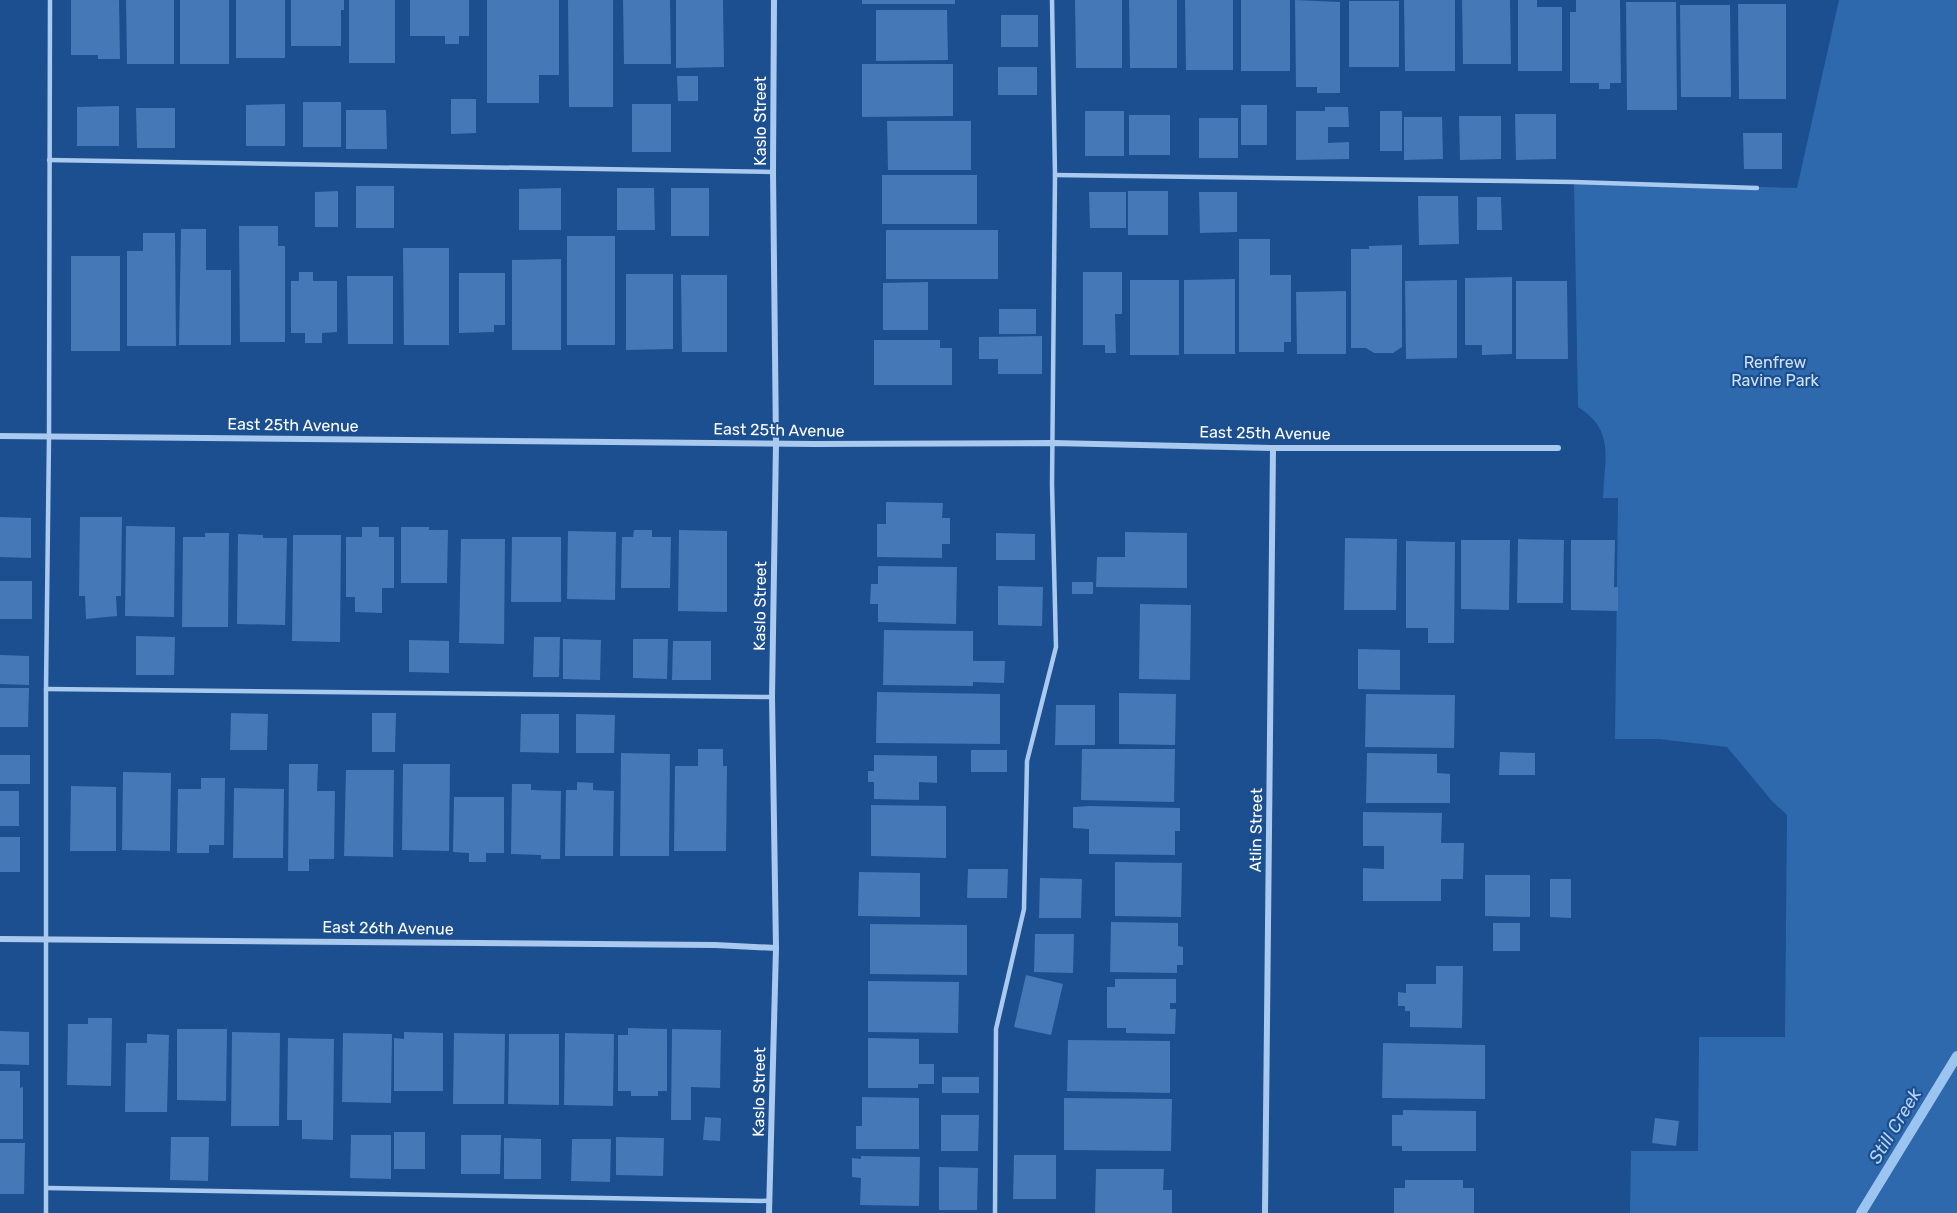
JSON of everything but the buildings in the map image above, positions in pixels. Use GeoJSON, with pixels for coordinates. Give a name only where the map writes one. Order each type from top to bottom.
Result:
{"type":"FeatureCollection","features":[{"type":"Feature","properties":{"kind":"street","name":"Kaslo Street"},"geometry":{"type":"LineString","coordinates":[[770,1213],[776,948],[772,697],[776,443],[774,0]]}},
{"type":"Feature","properties":{"kind":"street","name":"East 25th Avenue"},"geometry":{"type":"LineString","coordinates":[[0,436],[776,443],[1053,443],[1273,448],[1558,448]]}},
{"type":"Feature","properties":{"kind":"street","name":"Atlin Street"},"geometry":{"type":"LineString","coordinates":[[1265,1213],[1273,448]]}},
{"type":"Feature","properties":{"kind":"street","name":"East 26th Avenue"},"geometry":{"type":"LineString","coordinates":[[0,939],[692,945],[776,948]]}},
{"type":"Feature","properties":{"kind":"lane"},"geometry":{"type":"LineString","coordinates":[[46,1213],[50,0]]}},
{"type":"Feature","properties":{"kind":"lane"},"geometry":{"type":"LineString","coordinates":[[995,1213],[996,1029],[1024,909],[1027,761],[1056,647],[1052,484],[1055,175],[1052,0]]}},
{"type":"Feature","properties":{"kind":"lane"},"geometry":{"type":"LineString","coordinates":[[49,159],[773,172]]}},
{"type":"Feature","properties":{"kind":"lane"},"geometry":{"type":"LineString","coordinates":[[1055,175],[1551,182],[1756,188]]}},
{"type":"Feature","properties":{"kind":"lane"},"geometry":{"type":"LineString","coordinates":[[46,689],[772,697]]}},
{"type":"Feature","properties":{"kind":"lane"},"geometry":{"type":"LineString","coordinates":[[47,1188],[770,1201]]}},
{"type":"Feature","properties":{"kind":"green space","name":"Renfrew Ravine Park"},"geometry":{"type":"Polygon","coordinates":[[[1839,0],[1957,0],[1957,1213],[1630,1213],[1631,1151],[1698,1151],[1699,1037],[1785,1037],[1787,815],[1772,801],[1727,747],[1659,739],[1615,739],[1618,498],[1603,498],[1606,458],[1603,436],[1590,416],[1578,407],[1574,182],[1797,188],[1839,0]]]}},
{"type":"Feature","properties":{"kind":"waterway","name":"Still Creek"},"geometry":{"type":"LineString","coordinates":[[1861,1213],[1957,1056]]}}]}
